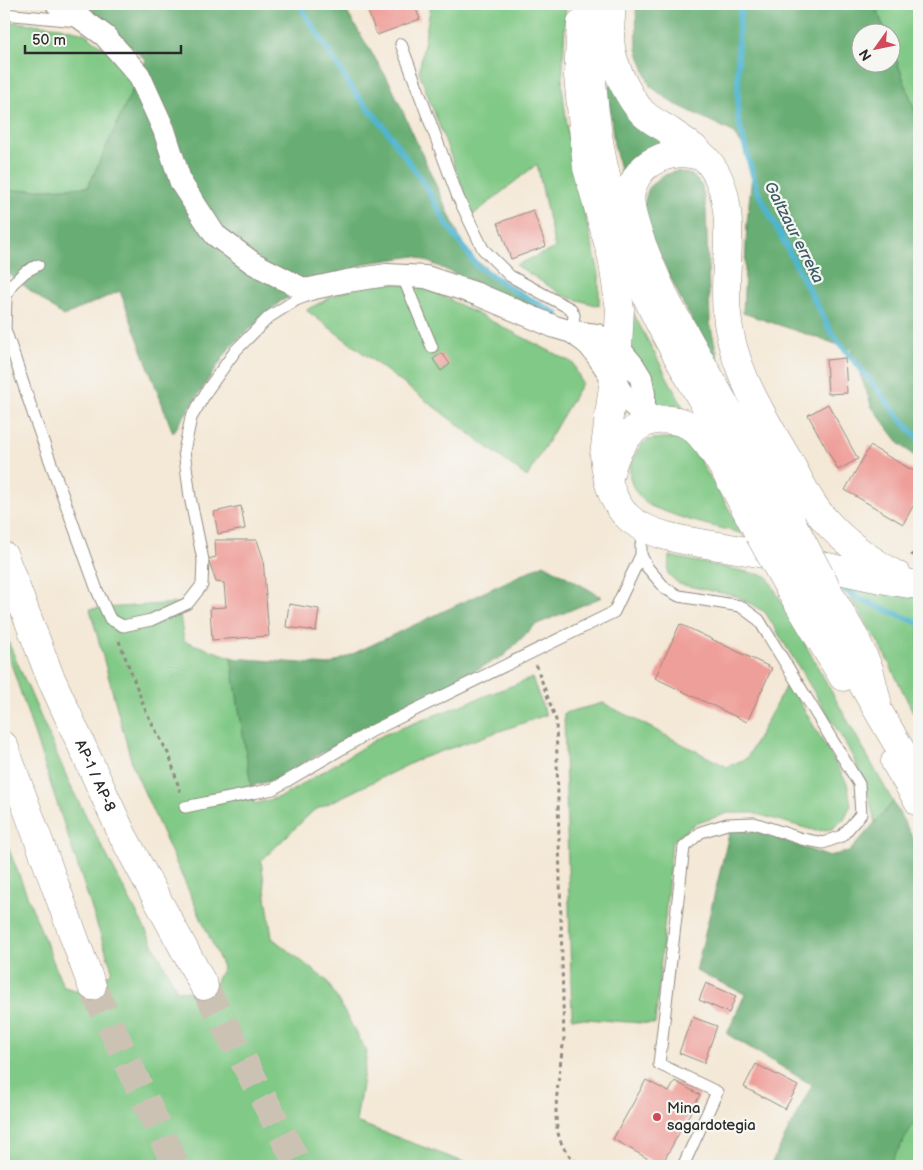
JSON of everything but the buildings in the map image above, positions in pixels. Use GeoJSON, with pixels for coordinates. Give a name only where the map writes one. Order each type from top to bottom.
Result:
{"type":"FeatureCollection","features":[{"type":"Feature","properties":{"kind":"main road"},"geometry":{"type":"LineString","coordinates":[[584,4],[578,38],[578,67],[587,168],[612,257],[620,309],[614,384],[604,455],[605,470],[609,485],[622,511],[645,528],[684,540],[917,582]]}},
{"type":"Feature","properties":{"kind":"main road"},"geometry":{"type":"LineString","coordinates":[[594,4],[592,63],[595,113],[607,178],[629,252],[652,307],[668,338],[778,534]]}},
{"type":"Feature","properties":{"kind":"main road"},"geometry":{"type":"LineString","coordinates":[[612,4],[612,52],[624,84],[634,101],[643,113],[689,142],[713,167],[724,191],[727,232],[727,315],[732,341],[742,374],[754,400],[814,507],[825,520],[832,566],[919,802]]}},
{"type":"Feature","properties":{"kind":"main road"},"geometry":{"type":"LineString","coordinates":[[703,157],[691,153],[668,154],[649,164],[641,171],[635,180],[630,194],[637,230],[668,304],[778,534]]}},
{"type":"Feature","properties":{"kind":"main road"},"geometry":{"type":"LineString","coordinates":[[609,485],[611,467],[616,455],[633,432],[647,419],[681,422],[693,428],[778,534],[832,566],[881,554],[917,582]]}},
{"type":"Feature","properties":{"kind":"main road"},"geometry":{"type":"LineString","coordinates":[[792,468],[819,500],[832,566],[880,712],[919,780]]}},
{"type":"Feature","properties":{"kind":"main road"},"geometry":{"type":"LineString","coordinates":[[818,556],[825,536],[825,520]]}},
{"type":"Feature","properties":{"kind":"main road","name":"AP-1 / AP-8"},"geometry":{"type":"LineString","coordinates":[[4,556],[49,674],[123,836],[204,986]]}},
{"type":"Feature","properties":{"kind":"main road"},"geometry":{"type":"LineString","coordinates":[[818,556],[832,566]]}},
{"type":"Feature","properties":{"kind":"main road"},"geometry":{"type":"LineString","coordinates":[[787,559],[808,559],[818,556]]}},
{"type":"Feature","properties":{"kind":"main road"},"geometry":{"type":"LineString","coordinates":[[4,746],[92,986]]}},
{"type":"Feature","properties":{"kind":"street"},"geometry":{"type":"LineString","coordinates":[[57,4],[66,8],[104,36],[139,75],[164,130],[181,183],[215,235],[253,263],[306,290],[387,275],[426,277],[477,294],[555,327],[598,335],[618,347],[634,365],[644,394],[647,419]]}},
{"type":"Feature","properties":{"kind":"street"},"geometry":{"type":"LineString","coordinates":[[579,332],[605,323],[614,317],[620,309]]}},
{"type":"Feature","properties":{"kind":"street"},"geometry":{"type":"LineString","coordinates":[[579,332],[623,396],[647,419]]}},
{"type":"Feature","properties":{"kind":"lane"},"geometry":{"type":"LineString","coordinates":[[4,14],[86,22]]}},
{"type":"Feature","properties":{"kind":"lane"},"geometry":{"type":"LineString","coordinates":[[401,44],[458,197],[482,249],[510,276],[570,309],[574,315],[579,332]]}},
{"type":"Feature","properties":{"kind":"lane"},"geometry":{"type":"LineString","coordinates":[[38,265],[25,272],[12,284],[6,296],[6,329],[36,422],[97,590],[110,619],[123,626],[151,620],[188,603],[202,585],[203,560],[190,497],[184,452],[191,418],[208,389],[236,350],[269,317],[296,300],[347,281]]}},
{"type":"Feature","properties":{"kind":"lane"},"geometry":{"type":"LineString","coordinates":[[402,275],[432,346]]}},
{"type":"Feature","properties":{"kind":"lane"},"geometry":{"type":"LineString","coordinates":[[184,807],[272,789],[372,731],[614,612],[641,555],[645,528]]}},
{"type":"Feature","properties":{"kind":"lane"},"geometry":{"type":"LineString","coordinates":[[641,555],[647,567],[666,589],[679,596],[740,606],[759,620],[859,784],[862,814],[842,836],[823,843],[802,839],[754,823],[727,824],[701,832],[684,847],[659,1064],[718,1092],[683,1166]]}},
{"type":"Feature","properties":{"kind":"path"},"geometry":{"type":"LineString","coordinates":[[123,626],[119,642],[147,714],[170,757],[184,807]]}},
{"type":"Feature","properties":{"kind":"path"},"geometry":{"type":"LineString","coordinates":[[532,653],[556,720],[564,1041],[560,1057],[555,1122],[560,1143],[576,1162],[583,1166]]}},
{"type":"Feature","properties":{"kind":"green space"},"geometry":{"type":"Polygon","coordinates":[[[84,4],[342,4],[390,83],[467,254],[550,316],[415,256],[367,263],[281,301],[230,347],[173,433],[120,291],[63,316],[4,270],[4,191],[88,187],[146,60],[84,4]]]}},
{"type":"Feature","properties":{"kind":"green space"},"geometry":{"type":"Polygon","coordinates":[[[431,4],[566,4],[562,86],[571,157],[599,273],[599,306],[564,296],[516,265],[555,248],[537,164],[473,215],[419,72],[431,4]]]}},
{"type":"Feature","properties":{"kind":"green space"},"geometry":{"type":"Polygon","coordinates":[[[636,4],[874,4],[882,22],[850,22],[850,72],[900,72],[900,70],[919,122],[919,460],[900,444],[872,407],[851,349],[743,313],[747,223],[752,175],[745,148],[731,131],[673,103],[650,86],[637,49],[636,4]]]}},
{"type":"Feature","properties":{"kind":"green space"},"geometry":{"type":"Polygon","coordinates":[[[874,4],[919,4],[919,122],[900,70],[900,22],[882,22],[874,4]]]}},
{"type":"Feature","properties":{"kind":"green space"},"geometry":{"type":"Polygon","coordinates":[[[4,21],[60,27],[84,33],[111,53],[134,87],[88,187],[4,191],[4,21]]]}},
{"type":"Feature","properties":{"kind":"green space"},"geometry":{"type":"Polygon","coordinates":[[[614,84],[662,142],[652,147],[622,179],[614,144],[607,87],[614,84]]]}},
{"type":"Feature","properties":{"kind":"green space"},"geometry":{"type":"Polygon","coordinates":[[[677,171],[692,175],[702,186],[706,209],[710,323],[720,366],[686,310],[650,235],[643,207],[649,187],[662,176],[677,171]]]}},
{"type":"Feature","properties":{"kind":"green space"},"geometry":{"type":"Polygon","coordinates":[[[377,283],[419,284],[573,363],[582,383],[527,477],[306,310],[339,293],[377,283]]]}},
{"type":"Feature","properties":{"kind":"green space"},"geometry":{"type":"Polygon","coordinates":[[[630,307],[684,409],[655,408],[628,345],[630,307]]]}},
{"type":"Feature","properties":{"kind":"green space"},"geometry":{"type":"Polygon","coordinates":[[[666,438],[688,441],[744,534],[675,516],[651,506],[639,496],[630,478],[630,465],[633,458],[639,447],[645,442],[666,438]]]}},
{"type":"Feature","properties":{"kind":"green space"},"geometry":{"type":"Polygon","coordinates":[[[669,556],[767,576],[893,802],[875,823],[866,784],[847,746],[765,612],[736,596],[679,584],[668,574],[669,556]]]}},
{"type":"Feature","properties":{"kind":"green space"},"geometry":{"type":"Polygon","coordinates":[[[544,564],[602,597],[535,625],[505,655],[362,730],[274,780],[251,786],[231,658],[329,665],[544,564]]]}},
{"type":"Feature","properties":{"kind":"green space"},"geometry":{"type":"Polygon","coordinates":[[[842,585],[919,598],[919,724],[881,647],[842,585]]]}},
{"type":"Feature","properties":{"kind":"green space"},"geometry":{"type":"Polygon","coordinates":[[[178,603],[184,641],[234,658],[254,804],[283,796],[383,735],[532,678],[546,715],[422,758],[313,811],[261,861],[272,938],[327,981],[367,1052],[356,1122],[474,1166],[305,1166],[276,1161],[231,1166],[4,1166],[4,837],[63,986],[92,997],[112,970],[4,642],[4,632],[72,789],[177,990],[210,994],[223,967],[133,767],[90,609],[178,603]]]}},
{"type":"Feature","properties":{"kind":"green space"},"geometry":{"type":"Polygon","coordinates":[[[788,682],[847,783],[851,805],[844,819],[832,829],[816,831],[753,813],[728,813],[695,824],[672,842],[655,1024],[572,1018],[564,713],[603,703],[727,767],[747,758],[788,682]]]}},
{"type":"Feature","properties":{"kind":"green space"},"geometry":{"type":"Polygon","coordinates":[[[893,802],[919,849],[919,1115],[888,1166],[770,1166],[812,1085],[727,1034],[745,994],[696,971],[730,830],[759,832],[827,856],[849,852],[893,802]]]}},
{"type":"Feature","properties":{"kind":"green space"},"geometry":{"type":"Polygon","coordinates":[[[919,1115],[919,1166],[888,1166],[919,1115]]]}},
{"type":"Feature","properties":{"kind":"waterway"},"geometry":{"type":"LineString","coordinates":[[299,4],[352,89],[385,128],[425,185],[446,223],[476,265],[513,290],[557,314]]}},
{"type":"Feature","properties":{"kind":"waterway","name":"Galtzaur erreka"},"geometry":{"type":"LineString","coordinates":[[741,4],[738,42],[738,119],[757,190],[831,332],[919,439]]}},
{"type":"Feature","properties":{"kind":"waterway"},"geometry":{"type":"LineString","coordinates":[[837,586],[864,601],[919,623]]}},
{"type":"Feature","properties":{"kind":"tunnel"},"geometry":{"type":"LineString","coordinates":[[92,986],[176,1166]]}},
{"type":"Feature","properties":{"kind":"tunnel"},"geometry":{"type":"LineString","coordinates":[[204,986],[299,1166]]}},
{"type":"Feature","properties":{"kind":"place","name":"Mina sagardotegia"},"geometry":{"type":"Point","coordinates":[657,1117]}}]}
